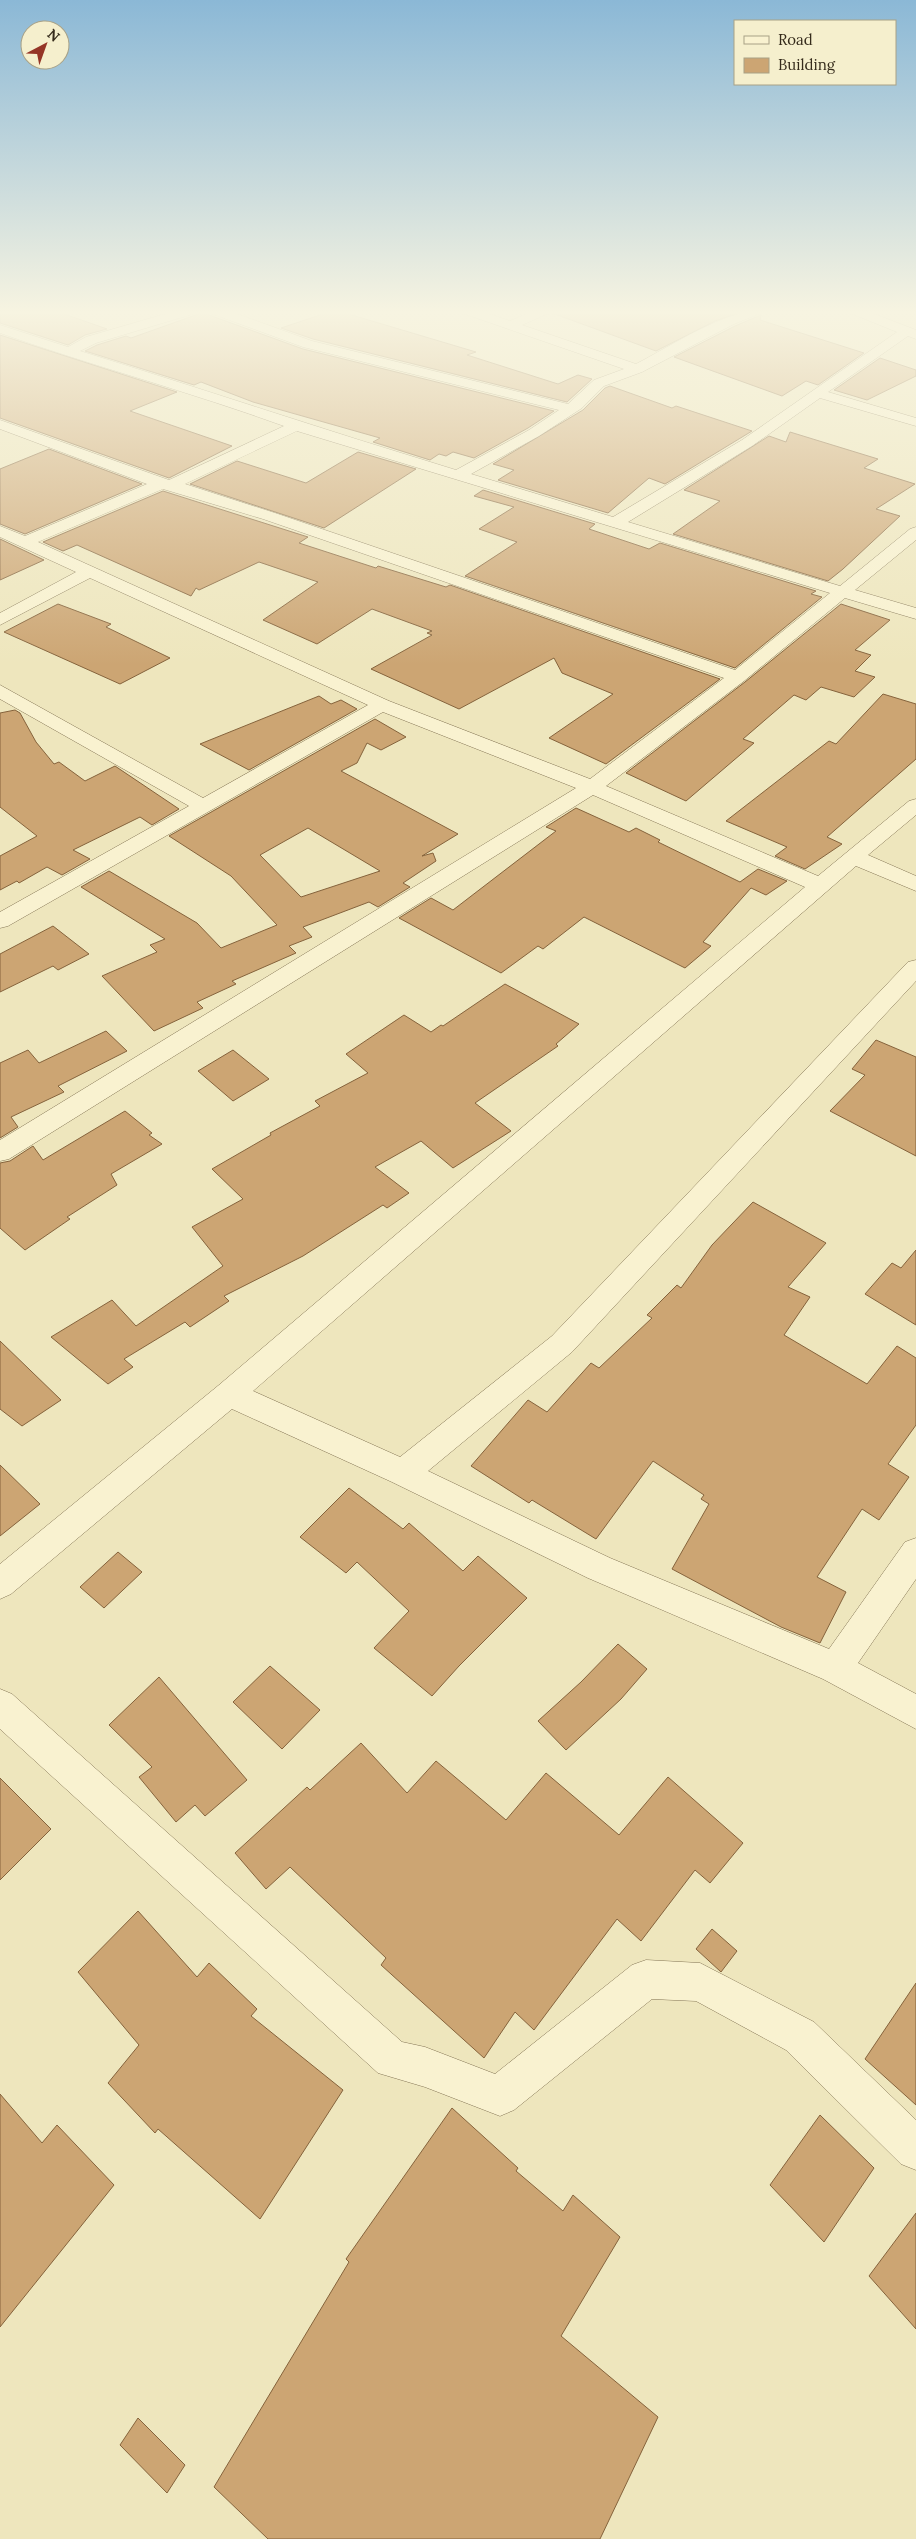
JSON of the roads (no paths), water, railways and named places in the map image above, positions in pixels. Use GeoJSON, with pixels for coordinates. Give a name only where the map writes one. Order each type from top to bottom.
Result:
{"type":"FeatureCollection","features":[{"type":"Feature","properties":{"kind":"street"},"geometry":{"type":"LineString","coordinates":[[12,428],[166,485],[269,516],[738,677]]}},
{"type":"Feature","properties":{"kind":"street"},"geometry":{"type":"LineString","coordinates":[[26,542],[166,485],[291,428]]}},
{"type":"Feature","properties":{"kind":"street"},"geometry":{"type":"LineString","coordinates":[[304,428],[916,614]]}},
{"type":"Feature","properties":{"kind":"street"},"geometry":{"type":"LineString","coordinates":[[458,475],[541,428]]}},
{"type":"Feature","properties":{"kind":"street"},"geometry":{"type":"LineString","coordinates":[[616,522],[747,443],[767,428]]}},
{"type":"Feature","properties":{"kind":"street"},"geometry":{"type":"LineString","coordinates":[[0,531],[382,705],[592,787],[820,884]]}},
{"type":"Feature","properties":{"kind":"street"},"geometry":{"type":"LineString","coordinates":[[0,1152],[592,787],[738,677],[916,532]]}},
{"type":"Feature","properties":{"kind":"street"},"geometry":{"type":"LineString","coordinates":[[0,620],[90,572]]}},
{"type":"Feature","properties":{"kind":"street"},"geometry":{"type":"LineString","coordinates":[[0,691],[202,805]]}},
{"type":"Feature","properties":{"kind":"street"},"geometry":{"type":"LineString","coordinates":[[0,921],[202,805],[382,705]]}},
{"type":"Feature","properties":{"kind":"street"},"geometry":{"type":"LineString","coordinates":[[0,1584],[229,1394],[820,884],[916,805]]}},
{"type":"Feature","properties":{"kind":"street"},"geometry":{"type":"LineString","coordinates":[[854,857],[916,884]]}},
{"type":"Feature","properties":{"kind":"street"},"geometry":{"type":"LineString","coordinates":[[403,1473],[562,1344],[916,967]]}},
{"type":"Feature","properties":{"kind":"street"},"geometry":{"type":"LineString","coordinates":[[229,1394],[403,1473],[599,1568],[835,1668],[916,1712]]}},
{"type":"Feature","properties":{"kind":"street"},"geometry":{"type":"LineString","coordinates":[[835,1668],[916,1552]]}},
{"type":"Feature","properties":{"kind":"street"},"geometry":{"type":"LineString","coordinates":[[0,1706],[392,2058],[424,2067],[500,2096],[646,1980],[700,1982],[800,2036],[916,2149]]}}]}
